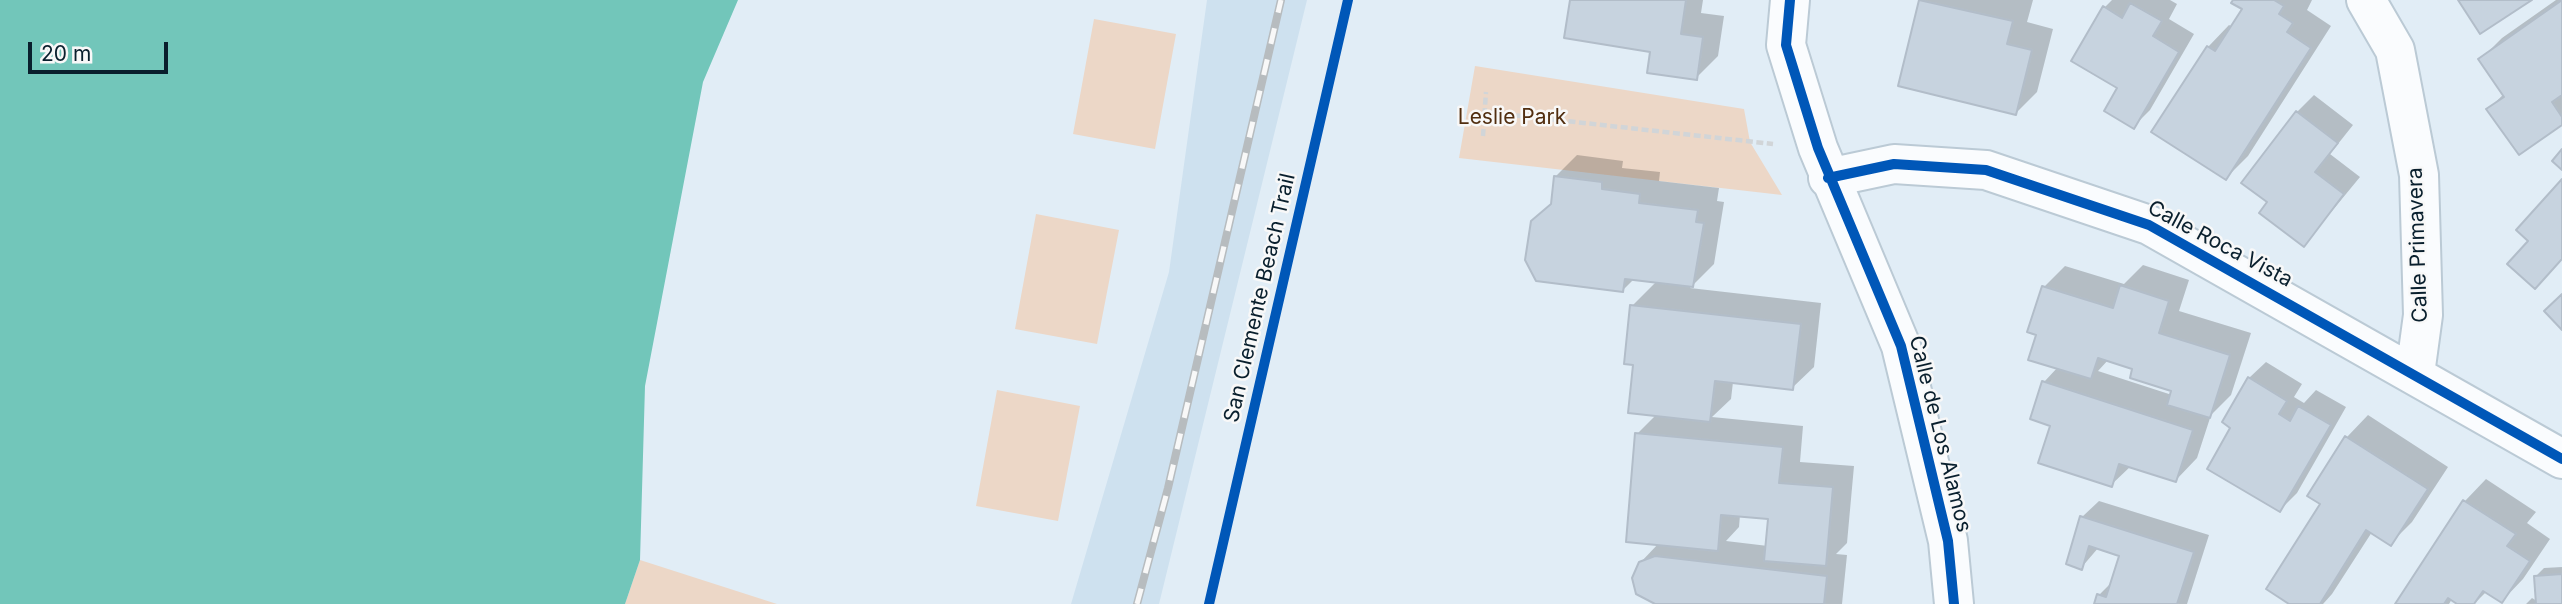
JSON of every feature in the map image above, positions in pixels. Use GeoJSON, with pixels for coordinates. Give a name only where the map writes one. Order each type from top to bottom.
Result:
{"type":"FeatureCollection","features":[{"type":"Feature","properties":{"kind":"street","name":"Calle de Los Alamos"},"geometry":{"type":"LineString","coordinates":[[1790,0],[1786,45],[1823,163],[1901,346],[1948,541],[1954,604]]}},
{"type":"Feature","properties":{"kind":"street","name":"Calle Primavera"},"geometry":{"type":"LineString","coordinates":[[2366,0],[2395,50],[2419,175],[2423,315],[2415,374]]}},
{"type":"Feature","properties":{"kind":"street","name":"Calle Roca Vista"},"geometry":{"type":"LineString","coordinates":[[1823,163],[1986,170],[2149,225],[2562,459]]}},
{"type":"Feature","properties":{"kind":"path"},"geometry":{"type":"LineString","coordinates":[[1483,136],[1486,92]]}},
{"type":"Feature","properties":{"kind":"path"},"geometry":{"type":"LineString","coordinates":[[1485,112],[1823,163]]}},
{"type":"Feature","properties":{"kind":"shaded area"},"geometry":{"type":"Polygon","coordinates":[[[0,0],[738,0],[703,82],[645,386],[640,560],[625,604],[0,604],[0,0]]]}},
{"type":"Feature","properties":{"kind":"shaded area"},"geometry":{"type":"Polygon","coordinates":[[[1207,0],[1307,0],[1159,604],[1071,604],[1169,272],[1207,0]]]}},
{"type":"Feature","properties":{"kind":"green space"},"geometry":{"type":"Polygon","coordinates":[[[1094,19],[1176,34],[1155,149],[1073,134],[1094,19]]]}},
{"type":"Feature","properties":{"kind":"green space","name":"Leslie Park"},"geometry":{"type":"Polygon","coordinates":[[[1475,66],[1744,109],[1750,142],[1782,195],[1459,158],[1475,66]]]}},
{"type":"Feature","properties":{"kind":"green space"},"geometry":{"type":"Polygon","coordinates":[[[1036,214],[1119,230],[1097,344],[1015,329],[1036,214]]]}},
{"type":"Feature","properties":{"kind":"green space"},"geometry":{"type":"Polygon","coordinates":[[[997,390],[1080,406],[1058,521],[976,506],[997,390]]]}},
{"type":"Feature","properties":{"kind":"green space"},"geometry":{"type":"Polygon","coordinates":[[[640,560],[777,604],[625,604],[640,560]]]}},
{"type":"Feature","properties":{"kind":"building"},"geometry":{"type":"Polygon","coordinates":[[[1570,0],[1686,0],[1681,34],[1703,37],[1697,80],[1647,73],[1650,52],[1564,38],[1570,0]]]}},
{"type":"Feature","properties":{"kind":"building"},"geometry":{"type":"Polygon","coordinates":[[[1919,0],[2013,21],[2007,44],[2032,50],[2016,115],[1898,86],[1919,0]]]}},
{"type":"Feature","properties":{"kind":"building"},"geometry":{"type":"Polygon","coordinates":[[[2233,0],[2274,0],[2284,6],[2279,14],[2293,23],[2287,32],[2311,48],[2226,180],[2151,132],[2207,46],[2215,51],[2242,9],[2231,3],[2233,0]]]}},
{"type":"Feature","properties":{"kind":"building"},"geometry":{"type":"Polygon","coordinates":[[[2458,0],[2532,0],[2480,34],[2458,0]]]}},
{"type":"Feature","properties":{"kind":"building"},"geometry":{"type":"Polygon","coordinates":[[[2562,0],[2562,95],[2552,102],[2562,117],[2562,125],[2519,155],[2486,109],[2504,97],[2478,59],[2562,0]]]}},
{"type":"Feature","properties":{"kind":"building"},"geometry":{"type":"Polygon","coordinates":[[[2130,3],[2162,21],[2153,36],[2179,52],[2134,129],[2104,111],[2117,88],[2071,61],[2103,6],[2122,18],[2130,3]]]}},
{"type":"Feature","properties":{"kind":"building"},"geometry":{"type":"Polygon","coordinates":[[[2296,111],[2338,143],[2315,172],[2344,194],[2304,247],[2259,213],[2267,202],[2241,183],[2296,111]]]}},
{"type":"Feature","properties":{"kind":"building"},"geometry":{"type":"Polygon","coordinates":[[[2562,149],[2562,170],[2552,161],[2562,149]]]}},
{"type":"Feature","properties":{"kind":"building"},"geometry":{"type":"Polygon","coordinates":[[[1554,176],[1602,182],[1602,189],[1640,194],[1639,203],[1698,210],[1696,222],[1704,223],[1693,287],[1625,279],[1623,292],[1536,281],[1525,260],[1531,221],[1551,204],[1554,176]]]}},
{"type":"Feature","properties":{"kind":"building"},"geometry":{"type":"Polygon","coordinates":[[[2562,179],[2562,259],[2535,289],[2507,264],[2528,241],[2516,230],[2562,179]]]}},
{"type":"Feature","properties":{"kind":"building"},"geometry":{"type":"Polygon","coordinates":[[[2120,285],[2169,301],[2159,333],[2230,355],[2210,418],[2167,405],[2171,391],[2130,378],[2132,369],[2098,358],[2091,379],[2028,360],[2036,335],[2027,332],[2042,286],[2113,308],[2120,285]]]}},
{"type":"Feature","properties":{"kind":"building"},"geometry":{"type":"Polygon","coordinates":[[[2562,294],[2562,330],[2544,311],[2562,294]]]}},
{"type":"Feature","properties":{"kind":"building"},"geometry":{"type":"Polygon","coordinates":[[[1630,305],[1801,324],[1793,390],[1715,381],[1710,422],[1628,413],[1633,365],[1624,364],[1630,305]]]}},
{"type":"Feature","properties":{"kind":"building"},"geometry":{"type":"Polygon","coordinates":[[[2248,377],[2287,401],[2279,414],[2290,421],[2298,406],[2331,425],[2280,512],[2207,469],[2230,428],[2222,422],[2248,377]]]}},
{"type":"Feature","properties":{"kind":"building"},"geometry":{"type":"Polygon","coordinates":[[[2042,381],[2193,430],[2176,482],[2119,464],[2112,487],[2038,463],[2050,426],[2030,419],[2042,381]]]}},
{"type":"Feature","properties":{"kind":"building"},"geometry":{"type":"Polygon","coordinates":[[[1635,433],[1783,447],[1779,483],[1833,487],[1826,566],[1764,561],[1768,519],[1721,515],[1718,551],[1626,542],[1635,433]]]}},
{"type":"Feature","properties":{"kind":"building"},"geometry":{"type":"Polygon","coordinates":[[[2345,436],[2428,489],[2391,546],[2366,530],[2320,604],[2289,604],[2266,589],[2320,504],[2307,496],[2345,436]]]}},
{"type":"Feature","properties":{"kind":"building"},"geometry":{"type":"Polygon","coordinates":[[[2463,500],[2516,534],[2507,546],[2530,561],[2502,603],[2483,591],[2474,604],[2457,604],[2448,598],[2444,604],[2395,604],[2463,500]]]}},
{"type":"Feature","properties":{"kind":"building"},"geometry":{"type":"Polygon","coordinates":[[[2080,516],[2194,552],[2177,604],[2094,604],[2097,594],[2106,597],[2119,556],[2089,546],[2082,570],[2066,564],[2080,516]]]}},
{"type":"Feature","properties":{"kind":"building"},"geometry":{"type":"Polygon","coordinates":[[[1655,556],[1827,576],[1824,604],[1655,604],[1636,594],[1632,578],[1639,562],[1655,556]]]}},
{"type":"Feature","properties":{"kind":"building"},"geometry":{"type":"Polygon","coordinates":[[[2562,574],[2562,604],[2536,604],[2534,576],[2562,574]]]}},
{"type":"Feature","properties":{"kind":"railway"},"geometry":{"type":"LineString","coordinates":[[1137,604],[1168,488],[1281,0]]}},
{"type":"Feature","properties":{"kind":"cycle path","name":"San Clemente Beach Trail"},"geometry":{"type":"LineString","coordinates":[[1209,604],[1348,0]]}},
{"type":"Feature","properties":{"kind":"cycle path"},"geometry":{"type":"LineString","coordinates":[[1790,0],[1786,45],[1818,148],[1901,346],[1948,541],[1954,604]]}},
{"type":"Feature","properties":{"kind":"cycle path"},"geometry":{"type":"LineString","coordinates":[[1828,178],[1894,164],[1986,170],[2149,225],[2562,459]]}}]}
